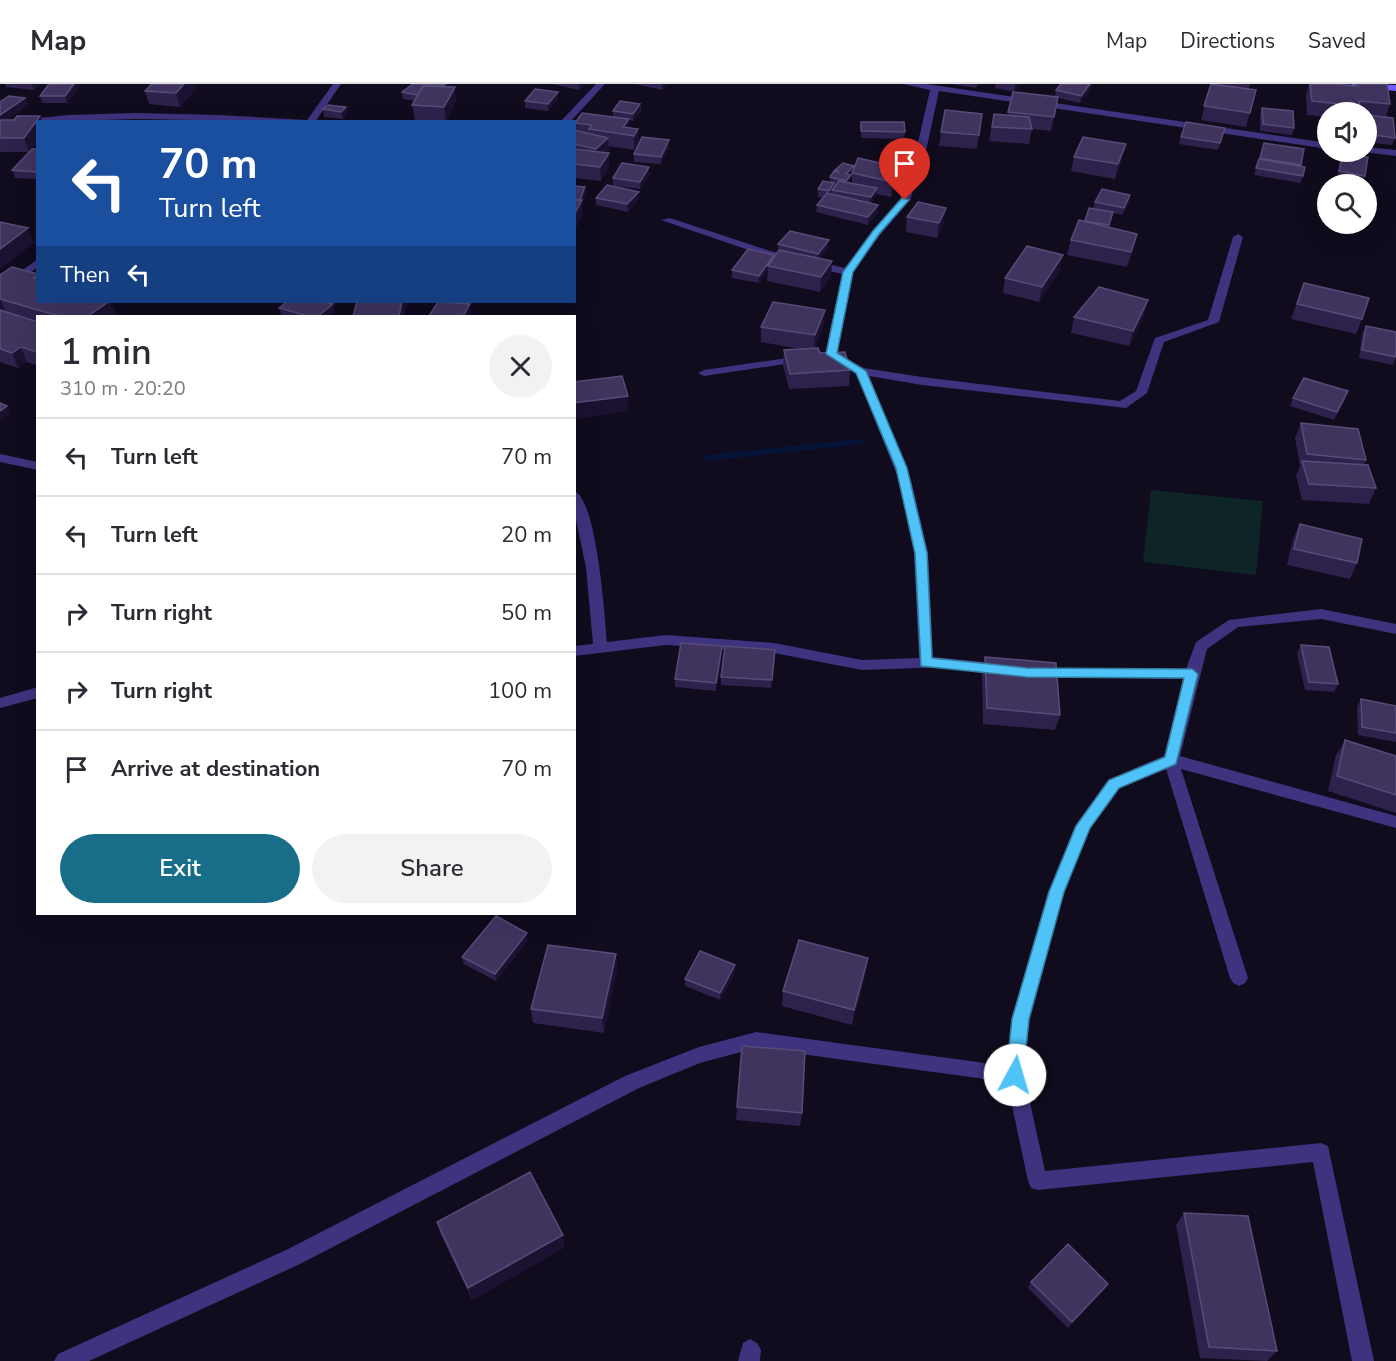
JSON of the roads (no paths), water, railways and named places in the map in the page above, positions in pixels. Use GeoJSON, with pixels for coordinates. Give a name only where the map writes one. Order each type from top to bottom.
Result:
{"type":"FeatureCollection","features":[{"type":"Feature","properties":{"kind":"main road"},"geometry":{"type":"LineString","coordinates":[[1355,84],[1396,88]]}},
{"type":"Feature","properties":{"kind":"street"},"geometry":{"type":"LineString","coordinates":[[311,120],[338,84]]}},
{"type":"Feature","properties":{"kind":"street"},"geometry":{"type":"LineString","coordinates":[[566,120],[601,84]]}},
{"type":"Feature","properties":{"kind":"street"},"geometry":{"type":"LineString","coordinates":[[906,84],[1317,144]]}},
{"type":"Feature","properties":{"kind":"street"},"geometry":{"type":"LineString","coordinates":[[820,356],[848,272],[876,232],[905,200],[920,160],[935,88]]}},
{"type":"Feature","properties":{"kind":"street"},"geometry":{"type":"LineString","coordinates":[[47,120],[66,118],[247,120]]}},
{"type":"Feature","properties":{"kind":"street"},"geometry":{"type":"LineString","coordinates":[[0,125],[36,121]]}},
{"type":"Feature","properties":{"kind":"street"},"geometry":{"type":"LineString","coordinates":[[1377,151],[1396,153]]}},
{"type":"Feature","properties":{"kind":"street"},"geometry":{"type":"LineString","coordinates":[[666,220],[767,252],[848,272]]}},
{"type":"Feature","properties":{"kind":"street"},"geometry":{"type":"LineString","coordinates":[[704,373],[820,356],[861,371],[922,381],[1122,405],[1141,393],[1159,340],[1213,322],[1238,237]]}},
{"type":"Feature","properties":{"kind":"street"},"geometry":{"type":"LineString","coordinates":[[0,291],[36,264]]}},
{"type":"Feature","properties":{"kind":"street"},"geometry":{"type":"LineString","coordinates":[[861,371],[901,468],[921,553],[926,663]]}},
{"type":"Feature","properties":{"kind":"street"},"geometry":{"type":"LineString","coordinates":[[0,458],[36,466]]}},
{"type":"Feature","properties":{"kind":"street"},"geometry":{"type":"LineString","coordinates":[[576,498],[580,504],[591,561],[600,648]]}},
{"type":"Feature","properties":{"kind":"street"},"geometry":{"type":"LineString","coordinates":[[1239,978],[1171,760],[1201,646],[1234,622],[1321,614],[1396,629]]}},
{"type":"Feature","properties":{"kind":"street"},"geometry":{"type":"LineString","coordinates":[[576,651],[666,640],[774,648],[862,665],[946,662],[1022,672],[1192,674]]}},
{"type":"Feature","properties":{"kind":"street"},"geometry":{"type":"LineString","coordinates":[[0,703],[36,693]]}},
{"type":"Feature","properties":{"kind":"street"},"geometry":{"type":"LineString","coordinates":[[1363,1361],[1321,1152],[1038,1181],[1015,1075],[1021,1019],[1056,892],[1083,826],[1114,784],[1171,760],[1396,822]]}},
{"type":"Feature","properties":{"kind":"street"},"geometry":{"type":"LineString","coordinates":[[65,1361],[293,1257],[632,1082],[699,1055],[756,1040],[1015,1075]]}},
{"type":"Feature","properties":{"kind":"waterway"},"geometry":{"type":"LineString","coordinates":[[707,458],[860,442]]}}]}
